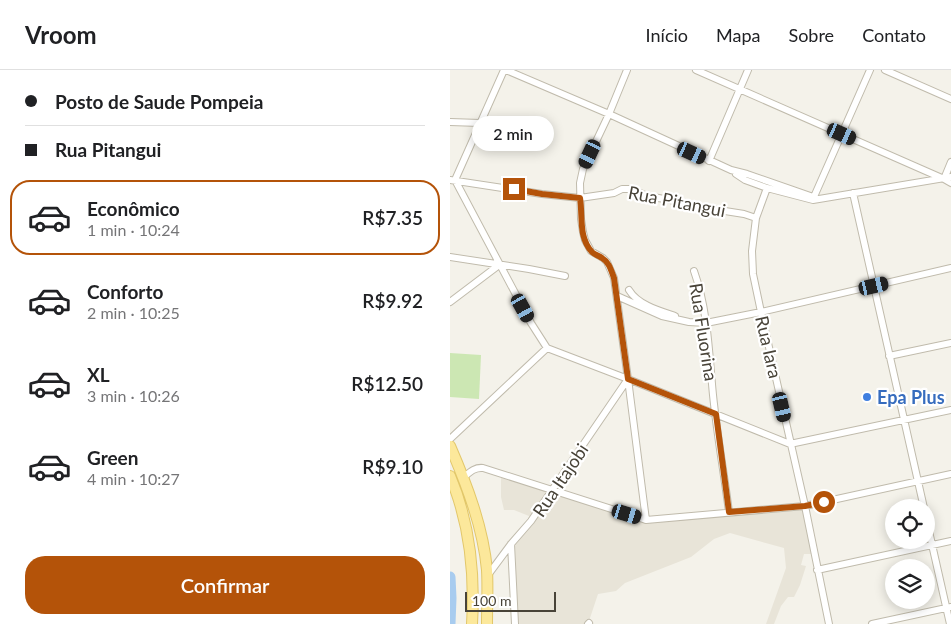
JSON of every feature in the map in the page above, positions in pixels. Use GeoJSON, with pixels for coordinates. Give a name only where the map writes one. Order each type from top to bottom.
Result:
{"type":"FeatureCollection","features":[{"type":"Feature","properties":{"kind":"main road"},"geometry":{"type":"LineString","coordinates":[[450,446],[464,477],[481,535],[487,576],[487,624]]}},
{"type":"Feature","properties":{"kind":"main road"},"geometry":{"type":"LineString","coordinates":[[450,476],[464,516],[471,554],[473,577],[472,624]]}},
{"type":"Feature","properties":{"kind":"street"},"geometry":{"type":"LineString","coordinates":[[815,198],[709,161],[609,114],[505,70],[452,180],[531,323],[547,348],[790,444],[951,410]]}},
{"type":"Feature","properties":{"kind":"street"},"geometry":{"type":"LineString","coordinates":[[627,70],[583,169],[580,182],[580,198],[582,232],[585,240],[591,251],[603,258],[610,266],[614,278],[646,520]]}},
{"type":"Feature","properties":{"kind":"street"},"geometry":{"type":"LineString","coordinates":[[696,70],[951,183]]}},
{"type":"Feature","properties":{"kind":"street"},"geometry":{"type":"LineString","coordinates":[[709,161],[748,70]]}},
{"type":"Feature","properties":{"kind":"street"},"geometry":{"type":"LineString","coordinates":[[815,198],[870,70]]}},
{"type":"Feature","properties":{"kind":"street"},"geometry":{"type":"LineString","coordinates":[[885,70],[951,99]]}},
{"type":"Feature","properties":{"kind":"street"},"geometry":{"type":"LineString","coordinates":[[450,122],[480,123]]}},
{"type":"Feature","properties":{"kind":"street"},"geometry":{"type":"LineString","coordinates":[[944,179],[951,162]]}},
{"type":"Feature","properties":{"kind":"street"},"geometry":{"type":"LineString","coordinates":[[731,170],[745,180],[767,188],[815,198],[951,177]]}},
{"type":"Feature","properties":{"kind":"street","name":"Rua Pitangui"},"geometry":{"type":"LineString","coordinates":[[452,180],[580,198],[614,193],[622,189],[631,189],[647,196],[744,214],[756,218]]}},
{"type":"Feature","properties":{"kind":"street","name":"Rua Iara"},"geometry":{"type":"LineString","coordinates":[[767,188],[756,218],[752,251],[753,274],[805,506],[829,624]]}},
{"type":"Feature","properties":{"kind":"street"},"geometry":{"type":"LineString","coordinates":[[853,193],[922,499]]}},
{"type":"Feature","properties":{"kind":"street"},"geometry":{"type":"LineString","coordinates":[[450,257],[565,276]]}},
{"type":"Feature","properties":{"kind":"street"},"geometry":{"type":"LineString","coordinates":[[450,302],[499,265]]}},
{"type":"Feature","properties":{"kind":"street"},"geometry":{"type":"LineString","coordinates":[[617,296],[662,316],[689,322],[706,323],[951,268]]}},
{"type":"Feature","properties":{"kind":"street","name":"Rua Fluorina"},"geometry":{"type":"LineString","coordinates":[[694,271],[700,287],[706,323],[729,512]]}},
{"type":"Feature","properties":{"kind":"street"},"geometry":{"type":"LineString","coordinates":[[629,290],[633,296],[646,304],[689,322]]}},
{"type":"Feature","properties":{"kind":"street"},"geometry":{"type":"LineString","coordinates":[[889,356],[951,343]]}},
{"type":"Feature","properties":{"kind":"street"},"geometry":{"type":"LineString","coordinates":[[450,439],[547,348]]}},
{"type":"Feature","properties":{"kind":"street","name":"Rua Itajobi"},"geometry":{"type":"LineString","coordinates":[[487,576],[510,544],[532,521],[628,379]]}},
{"type":"Feature","properties":{"kind":"street"},"geometry":{"type":"LineString","coordinates":[[464,477],[479,468],[646,520],[805,506],[951,474]]}},
{"type":"Feature","properties":{"kind":"street"},"geometry":{"type":"LineString","coordinates":[[935,545],[951,541]]}},
{"type":"Feature","properties":{"kind":"street"},"geometry":{"type":"LineString","coordinates":[[510,544],[515,624]]}},
{"type":"Feature","properties":{"kind":"street"},"geometry":{"type":"LineString","coordinates":[[817,570],[918,549]]}},
{"type":"Feature","properties":{"kind":"street"},"geometry":{"type":"LineString","coordinates":[[934,549],[949,607],[950,624]]}},
{"type":"Feature","properties":{"kind":"street"},"geometry":{"type":"LineString","coordinates":[[872,624],[949,607]]}},
{"type":"Feature","properties":{"kind":"shaded area"},"geometry":{"type":"Polygon","coordinates":[[[501,475],[553,491],[642,523],[803,508],[813,554],[804,554],[801,565],[806,566],[800,585],[794,597],[788,597],[781,606],[774,624],[766,624],[786,568],[784,548],[730,533],[714,539],[691,557],[625,583],[616,591],[598,594],[588,624],[517,624],[515,542],[534,518],[514,510],[504,510],[501,497],[501,475]]]}},
{"type":"Feature","properties":{"kind":"green space"},"geometry":{"type":"Polygon","coordinates":[[[450,353],[481,355],[479,399],[450,397],[450,353]]]}},
{"type":"Feature","properties":{"kind":"waterway"},"geometry":{"type":"LineString","coordinates":[[450,577],[450,624]]}},
{"type":"Feature","properties":{"kind":"place","name":"Epa Plus"},"geometry":{"type":"Point","coordinates":[867,397]}},
{"type":"Feature","properties":{"kind":"route"},"geometry":{"type":"LineString","coordinates":[[514,189],[580,198],[582,232],[585,240],[591,251],[607,262],[614,278],[628,379],[716,414],[729,512],[805,506],[824,502]]}}]}
